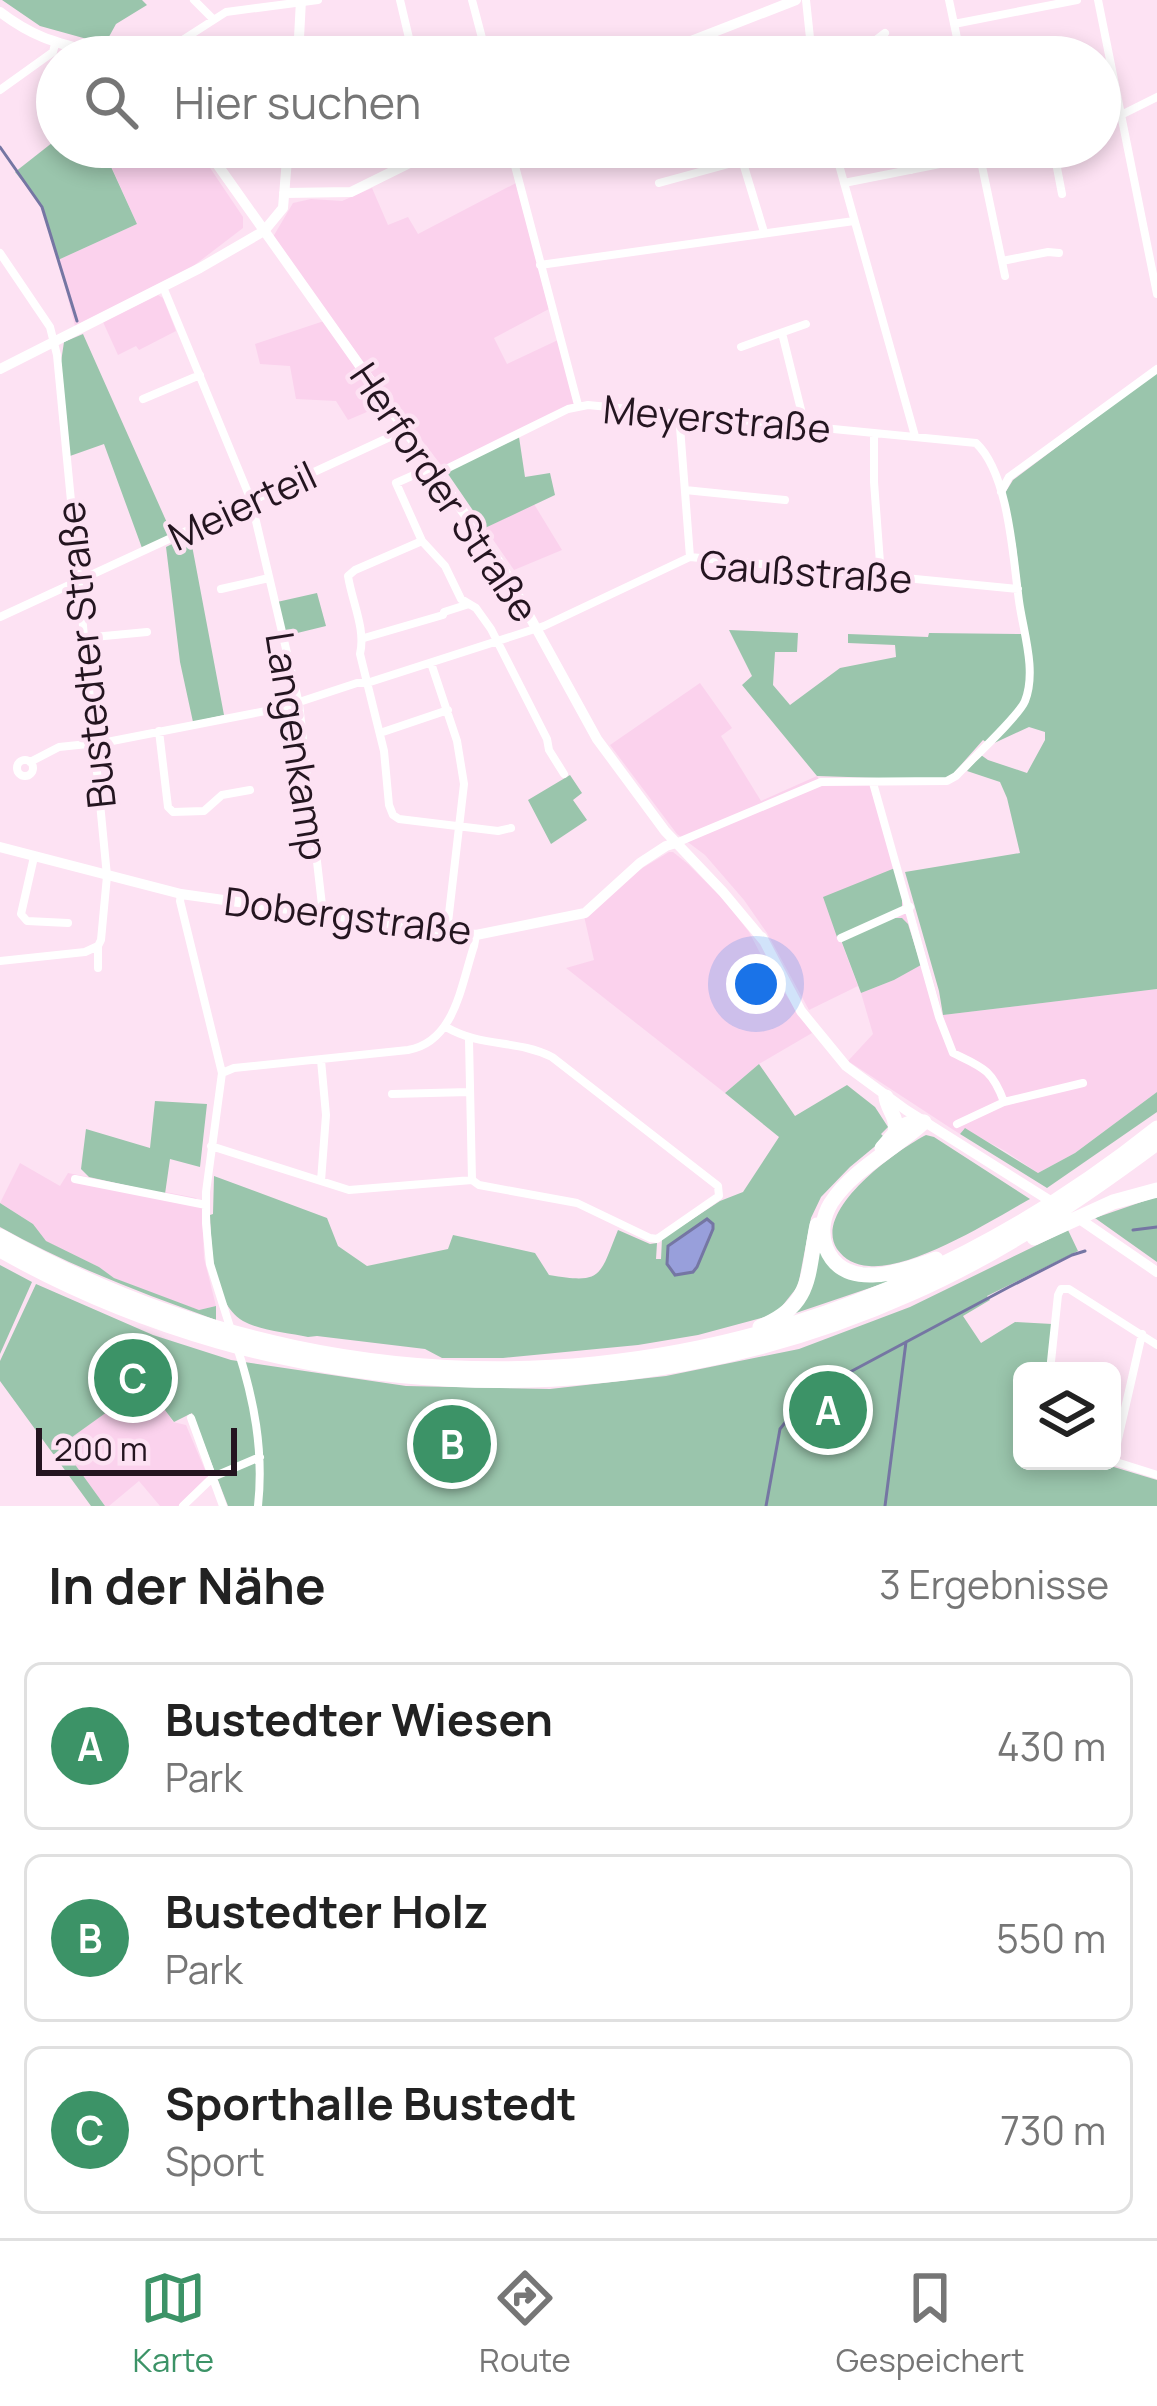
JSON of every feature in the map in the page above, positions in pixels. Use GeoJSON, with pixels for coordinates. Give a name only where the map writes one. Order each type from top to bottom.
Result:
{"type":"FeatureCollection","features":[{"type":"Feature","properties":{"kind":"highway"},"geometry":{"type":"LineString","coordinates":[[886,1097],[895,1116],[895,1132]]}},
{"type":"Feature","properties":{"kind":"highway"},"geometry":{"type":"LineString","coordinates":[[696,1349],[766,1324],[793,1308],[806,1286],[816,1230],[834,1191],[895,1132],[911,1120],[924,1122]]}},
{"type":"Feature","properties":{"kind":"highway"},"geometry":{"type":"LineString","coordinates":[[924,1122],[829,1206],[822,1232],[836,1263],[858,1274],[901,1272],[1016,1220],[1030,1230]]}},
{"type":"Feature","properties":{"kind":"highway"},"geometry":{"type":"LineString","coordinates":[[0,1250],[143,1317],[257,1353],[372,1373],[475,1381],[595,1376],[713,1358],[780,1341],[910,1294],[1030,1230],[1157,1128]]}},
{"type":"Feature","properties":{"kind":"highway"},"geometry":{"type":"LineString","coordinates":[[1085,1189],[1157,1143]]}},
{"type":"Feature","properties":{"kind":"highway"},"geometry":{"type":"LineString","coordinates":[[0,1236],[81,1277],[207,1326],[321,1354],[427,1366],[517,1369],[619,1363],[766,1333],[845,1307],[980,1247],[1157,1190]]}},
{"type":"Feature","properties":{"kind":"main road"},"geometry":{"type":"LineString","coordinates":[[704,36],[796,0]]}},
{"type":"Feature","properties":{"kind":"main road"},"geometry":{"type":"LineString","coordinates":[[299,36],[301,2]]}},
{"type":"Feature","properties":{"kind":"main road"},"geometry":{"type":"LineString","coordinates":[[0,12],[38,36]]}},
{"type":"Feature","properties":{"kind":"main road","name":"Herforder Straße"},"geometry":{"type":"LineString","coordinates":[[220,168],[503,568],[597,739],[676,843],[764,941],[801,1011],[832,1052],[886,1097],[1157,1272]]}},
{"type":"Feature","properties":{"kind":"main road"},"geometry":{"type":"LineString","coordinates":[[0,369],[265,231],[284,208],[286,168]]}},
{"type":"Feature","properties":{"kind":"main road"},"geometry":{"type":"LineString","coordinates":[[284,188],[351,192],[400,168]]}},
{"type":"Feature","properties":{"kind":"main road","name":"Dobergstraße"},"geometry":{"type":"LineString","coordinates":[[0,847],[181,894],[476,935],[585,913],[640,863],[676,843]]}},
{"type":"Feature","properties":{"kind":"street"},"geometry":{"type":"LineString","coordinates":[[194,0],[213,19]]}},
{"type":"Feature","properties":{"kind":"street"},"geometry":{"type":"LineString","coordinates":[[188,36],[226,12],[318,0]]}},
{"type":"Feature","properties":{"kind":"street"},"geometry":{"type":"LineString","coordinates":[[400,0],[409,36]]}},
{"type":"Feature","properties":{"kind":"street"},"geometry":{"type":"LineString","coordinates":[[472,0],[481,36]]}},
{"type":"Feature","properties":{"kind":"street"},"geometry":{"type":"LineString","coordinates":[[806,0],[810,36]]}},
{"type":"Feature","properties":{"kind":"street"},"geometry":{"type":"LineString","coordinates":[[949,0],[957,36]]}},
{"type":"Feature","properties":{"kind":"street"},"geometry":{"type":"LineString","coordinates":[[954,24],[1077,0]]}},
{"type":"Feature","properties":{"kind":"street"},"geometry":{"type":"LineString","coordinates":[[1098,0],[1105,36]]}},
{"type":"Feature","properties":{"kind":"street"},"geometry":{"type":"LineString","coordinates":[[881,36],[885,33]]}},
{"type":"Feature","properties":{"kind":"street"},"geometry":{"type":"LineString","coordinates":[[0,89],[36,63]]}},
{"type":"Feature","properties":{"kind":"street"},"geometry":{"type":"LineString","coordinates":[[1157,97],[1121,115],[1157,294]]}},
{"type":"Feature","properties":{"kind":"street"},"geometry":{"type":"LineString","coordinates":[[515,168],[578,405]]}},
{"type":"Feature","properties":{"kind":"street"},"geometry":{"type":"LineString","coordinates":[[658,183],[714,168]]}},
{"type":"Feature","properties":{"kind":"street"},"geometry":{"type":"LineString","coordinates":[[745,168],[764,232]]}},
{"type":"Feature","properties":{"kind":"street"},"geometry":{"type":"LineString","coordinates":[[840,168],[915,436]]}},
{"type":"Feature","properties":{"kind":"street"},"geometry":{"type":"LineString","coordinates":[[844,183],[917,168]]}},
{"type":"Feature","properties":{"kind":"street"},"geometry":{"type":"LineString","coordinates":[[982,168],[1005,276]]}},
{"type":"Feature","properties":{"kind":"street"},"geometry":{"type":"LineString","coordinates":[[1057,168],[1062,194]]}},
{"type":"Feature","properties":{"kind":"street"},"geometry":{"type":"LineString","coordinates":[[1142,215],[1157,212]]}},
{"type":"Feature","properties":{"kind":"street"},"geometry":{"type":"LineString","coordinates":[[540,265],[854,220]]}},
{"type":"Feature","properties":{"kind":"street"},"geometry":{"type":"LineString","coordinates":[[0,253],[50,327],[54,341]]}},
{"type":"Feature","properties":{"kind":"street"},"geometry":{"type":"LineString","coordinates":[[1001,261],[1059,253]]}},
{"type":"Feature","properties":{"kind":"street","name":"Langenkamp"},"geometry":{"type":"LineString","coordinates":[[163,286],[251,500],[299,704],[323,914]]}},
{"type":"Feature","properties":{"kind":"street"},"geometry":{"type":"LineString","coordinates":[[741,347],[806,324]]}},
{"type":"Feature","properties":{"kind":"street"},"geometry":{"type":"LineString","coordinates":[[782,334],[805,426]]}},
{"type":"Feature","properties":{"kind":"street","name":"Bustedter Straße"},"geometry":{"type":"LineString","coordinates":[[54,341],[107,876],[98,968]]}},
{"type":"Feature","properties":{"kind":"street"},"geometry":{"type":"LineString","coordinates":[[1000,494],[1009,477],[1157,369]]}},
{"type":"Feature","properties":{"kind":"street"},"geometry":{"type":"LineString","coordinates":[[142,399],[200,375]]}},
{"type":"Feature","properties":{"kind":"street","name":"Meyerstraße"},"geometry":{"type":"LineString","coordinates":[[434,470],[578,405],[976,443],[995,475]]}},
{"type":"Feature","properties":{"kind":"street"},"geometry":{"type":"LineString","coordinates":[[679,414],[690,557]]}},
{"type":"Feature","properties":{"kind":"street","name":"Meierteil"},"geometry":{"type":"LineString","coordinates":[[0,616],[405,430]]}},
{"type":"Feature","properties":{"kind":"street"},"geometry":{"type":"LineString","coordinates":[[874,433],[881,576]]}},
{"type":"Feature","properties":{"kind":"street"},"geometry":{"type":"LineString","coordinates":[[434,470],[396,483],[422,541],[445,566],[461,599],[476,608],[491,629],[564,774]]}},
{"type":"Feature","properties":{"kind":"street"},"geometry":{"type":"LineString","coordinates":[[676,843],[820,782],[951,779],[1022,708],[1028,663],[1014,548],[995,475],[1009,477]]}},
{"type":"Feature","properties":{"kind":"street"},"geometry":{"type":"LineString","coordinates":[[685,490],[785,500]]}},
{"type":"Feature","properties":{"kind":"street"},"geometry":{"type":"LineString","coordinates":[[422,541],[348,576],[364,638],[360,654],[380,733],[389,805],[399,819],[504,831],[512,828]]}},
{"type":"Feature","properties":{"kind":"street","name":"Gaußstraße"},"geometry":{"type":"LineString","coordinates":[[30,762],[59,747],[299,704],[367,683],[537,628],[690,557],[1018,589]]}},
{"type":"Feature","properties":{"kind":"street","name":"Langenkamp"},"geometry":{"type":"LineString","coordinates":[[221,589],[269,578]]}},
{"type":"Feature","properties":{"kind":"street"},"geometry":{"type":"LineString","coordinates":[[364,638],[470,604]]}},
{"type":"Feature","properties":{"kind":"street"},"geometry":{"type":"LineString","coordinates":[[83,638],[147,632]]}},
{"type":"Feature","properties":{"kind":"street"},"geometry":{"type":"LineString","coordinates":[[431,663],[463,766],[447,932]]}},
{"type":"Feature","properties":{"kind":"street"},"geometry":{"type":"LineString","coordinates":[[380,733],[448,710]]}},
{"type":"Feature","properties":{"kind":"street"},"geometry":{"type":"LineString","coordinates":[[159,731],[168,807],[173,812],[204,811],[222,795],[250,790]]}},
{"type":"Feature","properties":{"kind":"street"},"geometry":{"type":"LineString","coordinates":[[873,783],[953,1053],[985,1068],[1004,1102]]}},
{"type":"Feature","properties":{"kind":"street"},"geometry":{"type":"LineString","coordinates":[[34,857],[21,914],[27,921],[68,923]]}},
{"type":"Feature","properties":{"kind":"street"},"geometry":{"type":"LineString","coordinates":[[181,894],[222,1073],[206,1205],[210,1264],[255,1414],[258,1506]]}},
{"type":"Feature","properties":{"kind":"street"},"geometry":{"type":"LineString","coordinates":[[841,938],[910,907]]}},
{"type":"Feature","properties":{"kind":"street"},"geometry":{"type":"LineString","coordinates":[[222,1073],[418,1048],[433,1041],[446,1027],[476,935]]}},
{"type":"Feature","properties":{"kind":"street"},"geometry":{"type":"LineString","coordinates":[[0,961],[85,952],[98,946]]}},
{"type":"Feature","properties":{"kind":"street"},"geometry":{"type":"LineString","coordinates":[[212,1146],[349,1190],[472,1180],[478,1185],[577,1202],[657,1239],[716,1200],[720,1191],[701,1173],[552,1057],[520,1046],[469,1040],[446,1027]]}},
{"type":"Feature","properties":{"kind":"street"},"geometry":{"type":"LineString","coordinates":[[469,1040],[472,1180]]}},
{"type":"Feature","properties":{"kind":"street"},"geometry":{"type":"LineString","coordinates":[[321,1060],[326,1114],[321,1181]]}},
{"type":"Feature","properties":{"kind":"street"},"geometry":{"type":"LineString","coordinates":[[957,1124],[1004,1102],[1083,1083]]}},
{"type":"Feature","properties":{"kind":"street"},"geometry":{"type":"LineString","coordinates":[[392,1094],[469,1092]]}},
{"type":"Feature","properties":{"kind":"street"},"geometry":{"type":"LineString","coordinates":[[75,1179],[206,1205]]}},
{"type":"Feature","properties":{"kind":"street"},"geometry":{"type":"LineString","coordinates":[[1051,1362],[1061,1288],[1157,1345]]}},
{"type":"Feature","properties":{"kind":"street"},"geometry":{"type":"LineString","coordinates":[[1121,1423],[1142,1334]]}},
{"type":"Feature","properties":{"kind":"street"},"geometry":{"type":"LineString","coordinates":[[191,1418],[224,1506]]}},
{"type":"Feature","properties":{"kind":"street"},"geometry":{"type":"LineString","coordinates":[[183,1506],[213,1478],[260,1457]]}},
{"type":"Feature","properties":{"kind":"street"},"geometry":{"type":"LineString","coordinates":[[1121,1464],[1157,1475]]}},
{"type":"Feature","properties":{"kind":"shaded area"},"geometry":{"type":"Polygon","coordinates":[[[112,168],[210,168],[243,217],[243,228],[192,267],[75,326],[58,260],[137,224],[112,168]]]}},
{"type":"Feature","properties":{"kind":"shaded area"},"geometry":{"type":"Polygon","coordinates":[[[516,183],[549,309],[494,338],[507,364],[558,340],[575,405],[518,430],[519,437],[448,474],[273,237],[293,203],[311,199],[342,201],[372,188],[388,225],[408,217],[418,234],[516,183]]]}},
{"type":"Feature","properties":{"kind":"shaded area"},"geometry":{"type":"Polygon","coordinates":[[[158,295],[176,331],[118,355],[103,322],[158,295]]]}},
{"type":"Feature","properties":{"kind":"shaded area"},"geometry":{"type":"Polygon","coordinates":[[[324,321],[381,406],[348,420],[336,401],[296,399],[290,366],[260,364],[255,344],[324,321]]]}},
{"type":"Feature","properties":{"kind":"shaded area"},"geometry":{"type":"Polygon","coordinates":[[[534,504],[562,550],[514,570],[485,528],[534,504]]]}},
{"type":"Feature","properties":{"kind":"shaded area"},"geometry":{"type":"Polygon","coordinates":[[[700,683],[732,728],[721,736],[761,801],[817,776],[822,785],[877,785],[943,1015],[1157,989],[1157,1092],[1075,1153],[1038,1173],[964,1129],[960,1134],[848,1061],[873,1034],[861,993],[920,965],[908,924],[841,941],[858,986],[809,1010],[744,900],[705,855],[677,834],[610,745],[700,683]]]}},
{"type":"Feature","properties":{"kind":"shaded area"},"geometry":{"type":"Polygon","coordinates":[[[669,852],[724,900],[812,1033],[759,1064],[725,1093],[566,968],[594,960],[584,916],[631,875],[669,852]]]}},
{"type":"Feature","properties":{"kind":"shaded area"},"geometry":{"type":"Polygon","coordinates":[[[20,1163],[60,1186],[68,1173],[196,1198],[202,1208],[204,1258],[216,1306],[199,1310],[148,1292],[45,1241],[33,1224],[0,1203],[20,1163]]]}},
{"type":"Feature","properties":{"kind":"shaded area"},"geometry":{"type":"Polygon","coordinates":[[[150,1388],[173,1422],[186,1425],[208,1477],[179,1506],[160,1506],[139,1481],[105,1506],[61,1445],[126,1398],[129,1401],[150,1388]]]}},
{"type":"Feature","properties":{"kind":"green space"},"geometry":{"type":"Polygon","coordinates":[[[2,0],[142,0],[147,5],[116,24],[109,36],[76,36],[40,26],[2,0]]]}},
{"type":"Feature","properties":{"kind":"green space"},"geometry":{"type":"Polygon","coordinates":[[[36,156],[36,168],[112,168],[137,224],[58,260],[43,207],[15,172],[36,156]]]}},
{"type":"Feature","properties":{"kind":"green space"},"geometry":{"type":"Polygon","coordinates":[[[83,334],[172,534],[142,548],[104,444],[70,456],[61,362],[64,342],[83,334]]]}},
{"type":"Feature","properties":{"kind":"green space"},"geometry":{"type":"Polygon","coordinates":[[[1157,372],[1157,989],[943,1015],[905,872],[1020,853],[1000,782],[967,771],[981,755],[1027,773],[1045,732],[1029,727],[990,745],[983,740],[953,774],[941,780],[817,776],[742,685],[752,676],[729,630],[798,633],[797,652],[775,652],[773,685],[790,705],[840,668],[896,657],[895,645],[848,643],[848,634],[1026,634],[1005,493],[1013,480],[1157,372]]]}},
{"type":"Feature","properties":{"kind":"green space"},"geometry":{"type":"Polygon","coordinates":[[[519,437],[525,477],[550,473],[555,495],[485,528],[449,471],[519,437]]]}},
{"type":"Feature","properties":{"kind":"green space"},"geometry":{"type":"Polygon","coordinates":[[[190,535],[224,715],[193,722],[180,662],[166,547],[190,535]]]}},
{"type":"Feature","properties":{"kind":"green space"},"geometry":{"type":"Polygon","coordinates":[[[317,593],[326,626],[285,636],[277,602],[317,593]]]}},
{"type":"Feature","properties":{"kind":"green space"},"geometry":{"type":"Polygon","coordinates":[[[570,775],[582,793],[573,800],[587,820],[551,844],[528,800],[570,775]]]}},
{"type":"Feature","properties":{"kind":"green space"},"geometry":{"type":"Polygon","coordinates":[[[895,868],[902,907],[837,937],[823,897],[895,868]]]}},
{"type":"Feature","properties":{"kind":"green space"},"geometry":{"type":"Polygon","coordinates":[[[894,918],[908,924],[921,965],[861,993],[841,940],[894,918]]]}},
{"type":"Feature","properties":{"kind":"green space"},"geometry":{"type":"Polygon","coordinates":[[[759,1064],[795,1116],[847,1085],[875,1107],[888,1127],[881,1134],[885,1138],[821,1197],[811,1218],[798,1286],[779,1310],[765,1317],[638,1345],[503,1358],[442,1358],[425,1349],[266,1329],[232,1312],[219,1287],[210,1215],[214,1176],[327,1218],[338,1246],[367,1266],[448,1249],[453,1235],[535,1253],[549,1275],[590,1277],[602,1267],[618,1230],[657,1243],[656,1259],[661,1259],[662,1239],[720,1201],[743,1192],[779,1137],[725,1093],[759,1064]]]}},
{"type":"Feature","properties":{"kind":"green space"},"geometry":{"type":"Polygon","coordinates":[[[1157,1092],[1157,1112],[1047,1188],[960,1134],[965,1128],[1038,1173],[1075,1153],[1157,1092]]]}},
{"type":"Feature","properties":{"kind":"green space"},"geometry":{"type":"Polygon","coordinates":[[[155,1101],[207,1104],[200,1167],[170,1159],[165,1194],[89,1177],[81,1169],[86,1129],[150,1148],[155,1101]]]}},
{"type":"Feature","properties":{"kind":"green space"},"geometry":{"type":"Polygon","coordinates":[[[926,1135],[1030,1199],[907,1260],[869,1266],[847,1259],[832,1234],[836,1217],[861,1183],[926,1135]]]}},
{"type":"Feature","properties":{"kind":"green space"},"geometry":{"type":"Polygon","coordinates":[[[1157,1198],[1157,1262],[1095,1218],[1157,1198]]]}},
{"type":"Feature","properties":{"kind":"green space"},"geometry":{"type":"Polygon","coordinates":[[[0,1203],[33,1224],[46,1241],[114,1278],[199,1310],[216,1306],[216,1320],[79,1266],[0,1227],[0,1203]]]}},
{"type":"Feature","properties":{"kind":"green space"},"geometry":{"type":"Polygon","coordinates":[[[1068,1230],[1078,1251],[987,1296],[990,1300],[963,1316],[981,1343],[1015,1322],[1052,1324],[1049,1362],[1013,1362],[1013,1470],[1121,1469],[1157,1480],[1157,1506],[228,1506],[192,1413],[174,1422],[149,1389],[128,1402],[125,1399],[61,1445],[105,1506],[91,1506],[0,1381],[0,1361],[36,1284],[153,1335],[231,1360],[406,1386],[550,1389],[666,1376],[799,1349],[910,1307],[1068,1230]]]}},
{"type":"Feature","properties":{"kind":"green space"},"geometry":{"type":"Polygon","coordinates":[[[818,1232],[833,1265],[917,1272],[793,1314],[818,1232]]]}},
{"type":"Feature","properties":{"kind":"green space"},"geometry":{"type":"Polygon","coordinates":[[[0,1265],[32,1282],[0,1354],[0,1265]]]}},
{"type":"Feature","properties":{"kind":"water"},"geometry":{"type":"Polygon","coordinates":[[[707,1219],[713,1229],[697,1267],[675,1275],[667,1264],[668,1246],[707,1219]]]}},
{"type":"Feature","properties":{"kind":"waterway"},"geometry":{"type":"LineString","coordinates":[[0,147],[42,207],[77,321]]}},
{"type":"Feature","properties":{"kind":"waterway"},"geometry":{"type":"LineString","coordinates":[[1133,1230],[1157,1227]]}},
{"type":"Feature","properties":{"kind":"waterway"},"geometry":{"type":"LineString","coordinates":[[766,1506],[780,1429],[807,1395],[1085,1251]]}},
{"type":"Feature","properties":{"kind":"waterway"},"geometry":{"type":"LineString","coordinates":[[885,1506],[906,1342]]}},
{"type":"Feature","properties":{"kind":"place","name":"Sporthalle Bustedt"},"geometry":{"type":"Point","coordinates":[133,1378]}},
{"type":"Feature","properties":{"kind":"place","name":"Bustedter Wiesen"},"geometry":{"type":"Point","coordinates":[828,1410]}},
{"type":"Feature","properties":{"kind":"place","name":"Bustedter Holz"},"geometry":{"type":"Point","coordinates":[452,1444]}}]}
